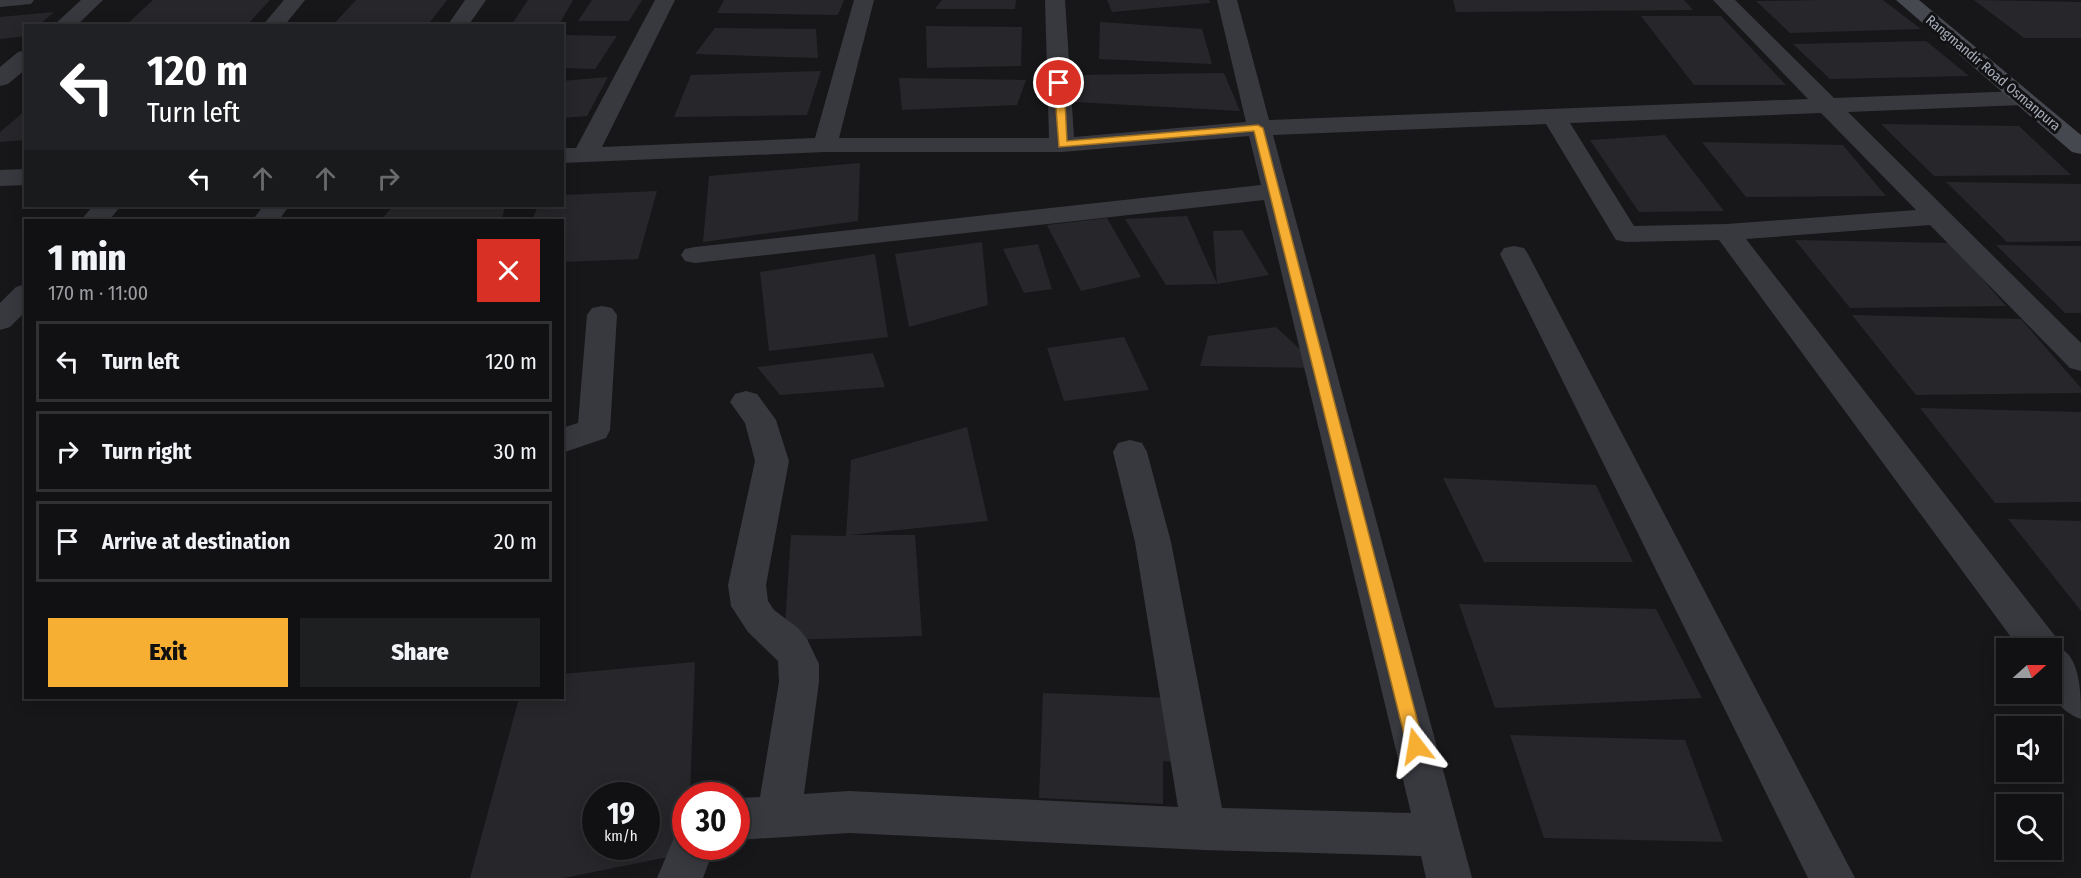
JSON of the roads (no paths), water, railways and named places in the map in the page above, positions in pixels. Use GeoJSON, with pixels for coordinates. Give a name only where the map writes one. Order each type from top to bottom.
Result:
{"type":"FeatureCollection","features":[{"type":"Feature","properties":{"kind":"street"},"geometry":{"type":"LineString","coordinates":[[0,1],[24,0]]}},
{"type":"Feature","properties":{"kind":"street"},"geometry":{"type":"LineString","coordinates":[[65,24],[93,0]]}},
{"type":"Feature","properties":{"kind":"street"},"geometry":{"type":"LineString","coordinates":[[274,24],[296,0]]}},
{"type":"Feature","properties":{"kind":"street"},"geometry":{"type":"LineString","coordinates":[[458,24],[476,0]]}},
{"type":"Feature","properties":{"kind":"street"},"geometry":{"type":"LineString","coordinates":[[574,156],[665,0]]}},
{"type":"Feature","properties":{"kind":"street"},"geometry":{"type":"LineString","coordinates":[[825,145],[864,0]]}},
{"type":"Feature","properties":{"kind":"street"},"geometry":{"type":"LineString","coordinates":[[1054,0],[1062,145]]}},
{"type":"Feature","properties":{"kind":"street"},"geometry":{"type":"LineString","coordinates":[[1227,0],[1449,878]]}},
{"type":"Feature","properties":{"kind":"street"},"geometry":{"type":"LineString","coordinates":[[1723,0],[2081,361]]}},
{"type":"Feature","properties":{"kind":"street","name":"Rangmandir Road Osmanpura"},"geometry":{"type":"LineString","coordinates":[[1906,0],[2081,147]]}},
{"type":"Feature","properties":{"kind":"street"},"geometry":{"type":"LineString","coordinates":[[0,79],[24,59]]}},
{"type":"Feature","properties":{"kind":"street"},"geometry":{"type":"LineString","coordinates":[[574,156],[825,145],[1062,145],[1258,128],[2022,98]]}},
{"type":"Feature","properties":{"kind":"street"},"geometry":{"type":"LineString","coordinates":[[1554,117],[1626,234],[1727,232],[1938,216]]}},
{"type":"Feature","properties":{"kind":"street"},"geometry":{"type":"LineString","coordinates":[[0,178],[24,177]]}},
{"type":"Feature","properties":{"kind":"street"},"geometry":{"type":"LineString","coordinates":[[695,255],[1274,191]]}},
{"type":"Feature","properties":{"kind":"street"},"geometry":{"type":"LineString","coordinates":[[95,219],[107,207]]}},
{"type":"Feature","properties":{"kind":"street"},"geometry":{"type":"LineString","coordinates":[[1727,232],[2033,638]]}},
{"type":"Feature","properties":{"kind":"street"},"geometry":{"type":"LineString","coordinates":[[1514,254],[1832,878]]}},
{"type":"Feature","properties":{"kind":"street"},"geometry":{"type":"LineString","coordinates":[[0,320],[24,295]]}},
{"type":"Feature","properties":{"kind":"street"},"geometry":{"type":"LineString","coordinates":[[564,440],[594,430],[602,315]]}},
{"type":"Feature","properties":{"kind":"street"},"geometry":{"type":"LineString","coordinates":[[746,402],[760,420],[772,461],[747,585],[750,606],[760,621],[784,640],[799,664],[799,682],[779,816]]}},
{"type":"Feature","properties":{"kind":"street"},"geometry":{"type":"LineString","coordinates":[[1130,453],[1153,542],[1204,829]]}},
{"type":"Feature","properties":{"kind":"street"},"geometry":{"type":"LineString","coordinates":[[2062,675],[2081,701]]}},
{"type":"Feature","properties":{"kind":"street"},"geometry":{"type":"LineString","coordinates":[[750,818],[849,812],[1204,829],[1438,835]]}},
{"type":"Feature","properties":{"kind":"street"},"geometry":{"type":"LineString","coordinates":[[680,878],[687,860]]}}]}
